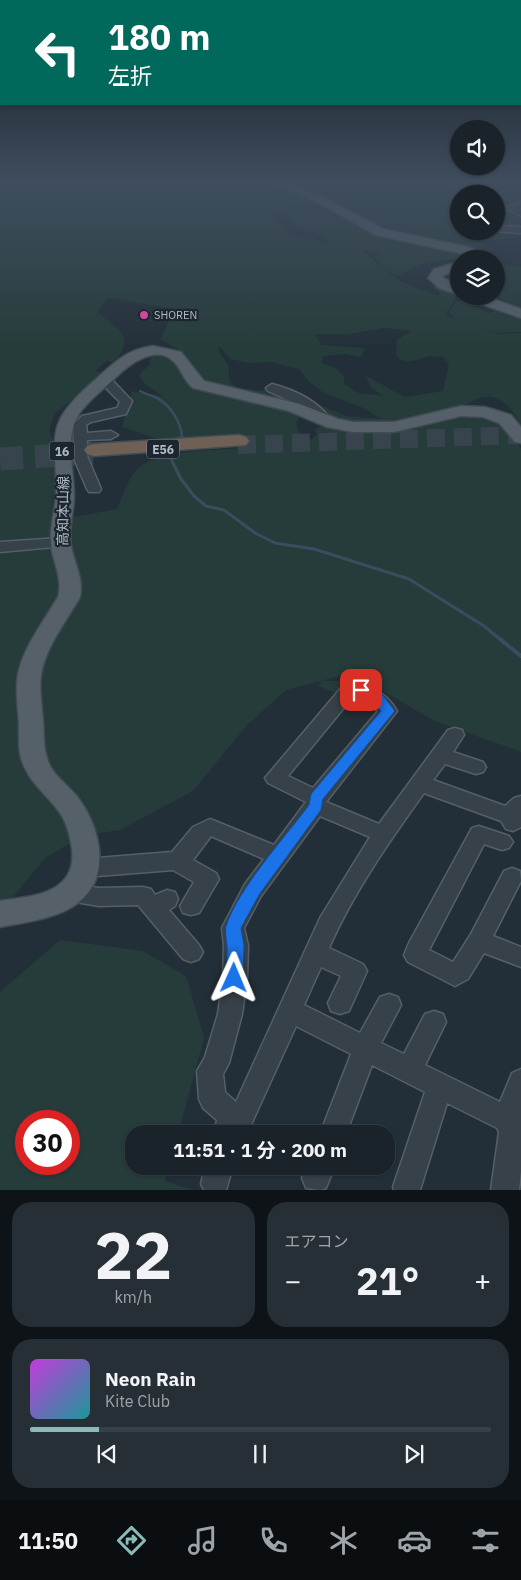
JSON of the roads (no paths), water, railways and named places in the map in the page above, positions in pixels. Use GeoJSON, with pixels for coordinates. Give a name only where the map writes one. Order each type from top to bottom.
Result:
{"type":"FeatureCollection","features":[{"type":"Feature","properties":{"kind":"highway","name":"E56"},"geometry":{"type":"LineString","coordinates":[[97,446],[231,444]]}},
{"type":"Feature","properties":{"kind":"main road"},"geometry":{"type":"LineString","coordinates":[[411,240],[463,250]]}},
{"type":"Feature","properties":{"kind":"main road"},"geometry":{"type":"LineString","coordinates":[[450,269],[439,272],[435,278],[450,287]]}},
{"type":"Feature","properties":{"kind":"main road"},"geometry":{"type":"LineString","coordinates":[[496,305],[521,314]]}},
{"type":"Feature","properties":{"kind":"main road","name":"高知本山線"},"geometry":{"type":"LineString","coordinates":[[71,893],[80,880],[85,868],[87,852],[85,840],[76,817],[65,800],[43,777],[35,762],[32,748],[29,691],[32,668],[38,652],[69,597],[71,589],[70,578],[60,543],[66,487],[62,441],[63,430],[71,412],[129,356],[141,352],[158,351],[178,357],[191,379],[199,385],[289,406],[325,420],[353,427],[382,428],[461,411],[478,411],[505,419],[521,438]]}},
{"type":"Feature","properties":{"kind":"main road"},"geometry":{"type":"LineString","coordinates":[[0,914],[40,906],[71,893]]}},
{"type":"Feature","properties":{"kind":"street"},"geometry":{"type":"LineString","coordinates":[[94,489],[80,456],[97,446],[80,424],[87,419],[122,411],[126,401],[109,384],[100,383]]}},
{"type":"Feature","properties":{"kind":"street"},"geometry":{"type":"LineString","coordinates":[[272,388],[294,396],[321,414],[325,420]]}},
{"type":"Feature","properties":{"kind":"street"},"geometry":{"type":"LineString","coordinates":[[0,547],[60,543]]}},
{"type":"Feature","properties":{"kind":"street"},"geometry":{"type":"LineString","coordinates":[[383,834],[316,802],[275,778],[347,692],[361,690],[377,698],[388,711],[316,802],[254,890],[233,928],[236,945],[230,1014],[216,1063],[210,1071],[212,1099],[230,1124],[241,1118],[244,1114],[328,924],[383,834],[455,735]]}},
{"type":"Feature","properties":{"kind":"street"},"geometry":{"type":"LineString","coordinates":[[439,755],[476,767]]}},
{"type":"Feature","properties":{"kind":"street"},"geometry":{"type":"LineString","coordinates":[[419,783],[514,814]]}},
{"type":"Feature","properties":{"kind":"street"},"geometry":{"type":"LineString","coordinates":[[85,868],[175,860],[186,853],[202,830],[210,827],[278,856]]}},
{"type":"Feature","properties":{"kind":"street"},"geometry":{"type":"LineString","coordinates":[[502,842],[480,834],[417,950],[416,956],[456,975],[460,972],[479,941],[512,877]]}},
{"type":"Feature","properties":{"kind":"street"},"geometry":{"type":"LineString","coordinates":[[175,860],[208,879],[191,906]]}},
{"type":"Feature","properties":{"kind":"street"},"geometry":{"type":"LineString","coordinates":[[71,893],[99,896],[143,896],[160,903],[191,952]]}},
{"type":"Feature","properties":{"kind":"street"},"geometry":{"type":"LineString","coordinates":[[479,941],[521,957]]}},
{"type":"Feature","properties":{"kind":"street"},"geometry":{"type":"LineString","coordinates":[[316,953],[355,971],[340,1003]]}},
{"type":"Feature","properties":{"kind":"street"},"geometry":{"type":"LineString","coordinates":[[337,1125],[369,1040],[389,1005]]}},
{"type":"Feature","properties":{"kind":"street"},"geometry":{"type":"LineString","coordinates":[[291,1011],[506,1119],[512,1131],[515,1150],[505,1190]]}},
{"type":"Feature","properties":{"kind":"street"},"geometry":{"type":"LineString","coordinates":[[409,1070],[434,1022]]}},
{"type":"Feature","properties":{"kind":"street"},"geometry":{"type":"LineString","coordinates":[[506,1119],[521,1082]]}},
{"type":"Feature","properties":{"kind":"street"},"geometry":{"type":"LineString","coordinates":[[407,1186],[440,1086]]}},
{"type":"Feature","properties":{"kind":"waterway"},"geometry":{"type":"LineString","coordinates":[[140,391],[160,400],[174,414],[182,437],[173,440]]}},
{"type":"Feature","properties":{"kind":"waterway"},"geometry":{"type":"LineString","coordinates":[[169,449],[172,461],[181,479],[194,496],[206,506],[224,510],[255,533],[275,543],[314,549],[409,579],[484,626],[501,640]]}},
{"type":"Feature","properties":{"kind":"waterway"},"geometry":{"type":"LineString","coordinates":[[500,639],[521,656]]}},
{"type":"Feature","properties":{"kind":"tunnel"},"geometry":{"type":"LineString","coordinates":[[238,445],[521,435]]}},
{"type":"Feature","properties":{"kind":"tunnel"},"geometry":{"type":"LineString","coordinates":[[0,459],[94,453]]}},
{"type":"Feature","properties":{"kind":"place","name":"SHOREN"},"geometry":{"type":"Point","coordinates":[144,315]}}]}
